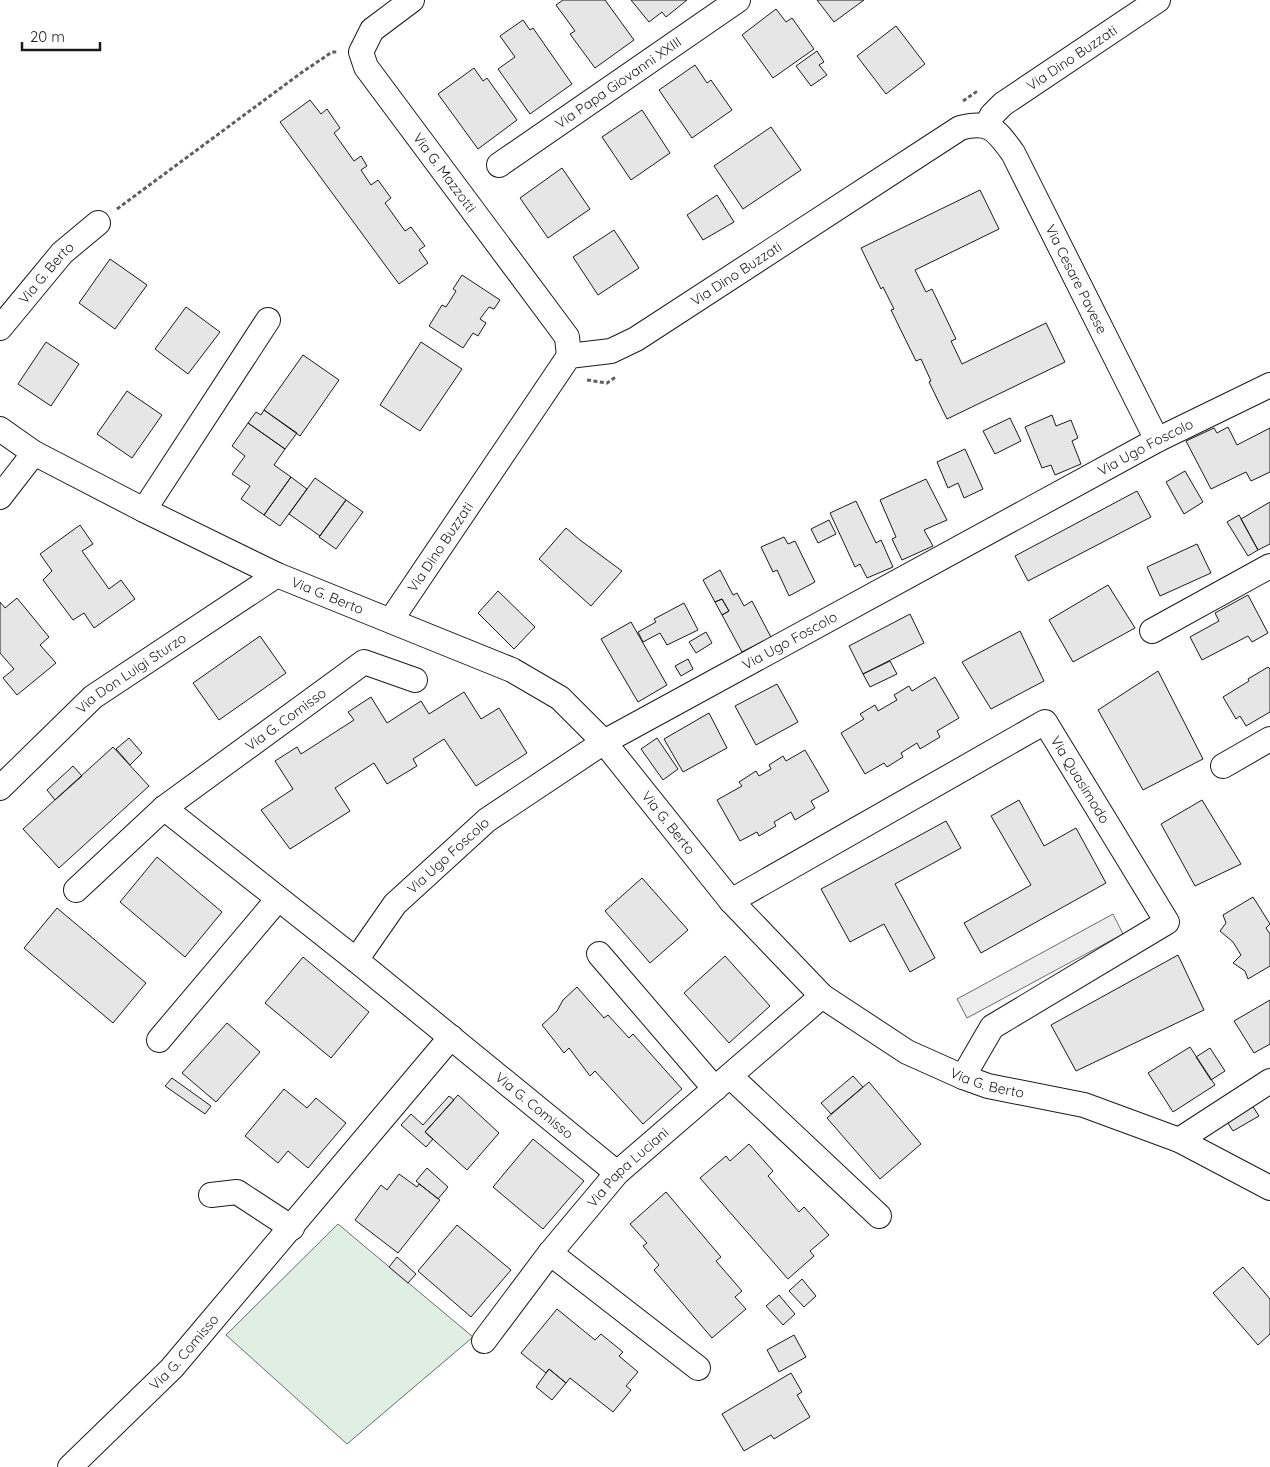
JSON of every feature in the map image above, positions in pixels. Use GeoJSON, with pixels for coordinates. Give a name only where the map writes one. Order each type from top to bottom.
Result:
{"type":"FeatureCollection","features":[{"type":"Feature","properties":{"kind":"street"},"geometry":{"type":"LineString","coordinates":[[361,52],[372,30],[412,0]]}},
{"type":"Feature","properties":{"kind":"street","name":"Via Papa Giovanni XXIII"},"geometry":{"type":"LineString","coordinates":[[499,165],[738,0]]}},
{"type":"Feature","properties":{"kind":"street","name":"Via Dino Buzzati"},"geometry":{"type":"LineString","coordinates":[[391,620],[569,356],[612,351],[636,339],[960,128],[972,124],[986,126],[1003,104],[1158,0]]}},
{"type":"Feature","properties":{"kind":"street","name":"Via G. Mazzotti"},"geometry":{"type":"LineString","coordinates":[[361,52],[366,67],[566,337],[569,356]]}},
{"type":"Feature","properties":{"kind":"street","name":"Via Cesare Pavese"},"geometry":{"type":"LineString","coordinates":[[986,126],[999,135],[1012,154],[1158,440]]}},
{"type":"Feature","properties":{"kind":"street","name":"Via G. Berto"},"geometry":{"type":"LineString","coordinates":[[0,328],[62,253],[98,223]]}},
{"type":"Feature","properties":{"kind":"street"},"geometry":{"type":"LineString","coordinates":[[144,510],[268,320]]}},
{"type":"Feature","properties":{"kind":"street","name":"Via Ugo Foscolo"},"geometry":{"type":"LineString","coordinates":[[356,960],[395,904],[488,820],[604,742],[1158,440],[1270,385]]}},
{"type":"Feature","properties":{"kind":"street","name":"Via G. Berto"},"geometry":{"type":"LineString","coordinates":[[0,428],[34,453],[144,510],[277,575],[512,670],[560,698],[604,742],[731,901],[822,996],[907,1052],[988,1086],[1084,1106],[1179,1140],[1270,1188]]}},
{"type":"Feature","properties":{"kind":"street"},"geometry":{"type":"LineString","coordinates":[[0,497],[34,453]]}},
{"type":"Feature","properties":{"kind":"street"},"geometry":{"type":"LineString","coordinates":[[1152,632],[1270,566]]}},
{"type":"Feature","properties":{"kind":"street","name":"Via Don Luigi Sturzo"},"geometry":{"type":"LineString","coordinates":[[0,788],[93,697],[277,575]]}},
{"type":"Feature","properties":{"kind":"street","name":"Via G. Comisso"},"geometry":{"type":"LineString","coordinates":[[76,890],[164,808],[364,662],[414,680]]}},
{"type":"Feature","properties":{"kind":"street","name":"Via Quasimodo"},"geometry":{"type":"LineString","coordinates":[[731,901],[1045,722],[1167,922],[992,1027],[963,1077]]}},
{"type":"Feature","properties":{"kind":"street"},"geometry":{"type":"LineString","coordinates":[[1224,766],[1270,739]]}},
{"type":"Feature","properties":{"kind":"street","name":"Via G. Comisso"},"geometry":{"type":"LineString","coordinates":[[164,808],[356,960],[617,1173]]}},
{"type":"Feature","properties":{"kind":"street"},"geometry":{"type":"LineString","coordinates":[[159,1040],[278,899]]}},
{"type":"Feature","properties":{"kind":"street"},"geometry":{"type":"LineString","coordinates":[[599,954],[723,1082],[879,1216]]}},
{"type":"Feature","properties":{"kind":"street","name":"Via Papa Luciani"},"geometry":{"type":"LineString","coordinates":[[484,1341],[550,1253],[617,1173],[822,996]]}},
{"type":"Feature","properties":{"kind":"street","name":"Via G. Comisso"},"geometry":{"type":"LineString","coordinates":[[70,1467],[172,1368],[292,1228],[450,1037]]}},
{"type":"Feature","properties":{"kind":"street"},"geometry":{"type":"LineString","coordinates":[[1179,1140],[1270,1081]]}},
{"type":"Feature","properties":{"kind":"street"},"geometry":{"type":"LineString","coordinates":[[211,1196],[237,1192],[292,1228]]}},
{"type":"Feature","properties":{"kind":"street"},"geometry":{"type":"LineString","coordinates":[[550,1253],[698,1368]]}},
{"type":"Feature","properties":{"kind":"path"},"geometry":{"type":"LineString","coordinates":[[98,223],[332,52],[361,52]]}},
{"type":"Feature","properties":{"kind":"path"},"geometry":{"type":"LineString","coordinates":[[607,382],[624,372]]}},
{"type":"Feature","properties":{"kind":"green space"},"geometry":{"type":"Polygon","coordinates":[[[338,1224],[473,1337],[347,1444],[226,1335],[338,1224]]]}},
{"type":"Feature","properties":{"kind":"shaded area"},"geometry":{"type":"Polygon","coordinates":[[[1113,914],[1123,934],[967,1018],[957,999],[1113,914]]]}},
{"type":"Feature","properties":{"kind":"building"},"geometry":{"type":"Polygon","coordinates":[[[563,0],[605,0],[634,40],[595,68],[570,34],[575,31],[556,5],[563,0]]]}},
{"type":"Feature","properties":{"kind":"building"},"geometry":{"type":"Polygon","coordinates":[[[631,0],[687,0],[666,17],[662,12],[649,22],[631,0]]]}},
{"type":"Feature","properties":{"kind":"building"},"geometry":{"type":"Polygon","coordinates":[[[817,0],[864,0],[834,22],[817,0]]]}},
{"type":"Feature","properties":{"kind":"building"},"geometry":{"type":"Polygon","coordinates":[[[776,9],[786,22],[792,18],[814,49],[773,78],[742,35],[776,9]]]}},
{"type":"Feature","properties":{"kind":"building"},"geometry":{"type":"Polygon","coordinates":[[[523,20],[530,30],[533,28],[572,84],[530,114],[498,69],[515,57],[500,36],[523,20]]]}},
{"type":"Feature","properties":{"kind":"building"},"geometry":{"type":"Polygon","coordinates":[[[896,26],[925,64],[886,94],[857,56],[896,26]]]}},
{"type":"Feature","properties":{"kind":"building"},"geometry":{"type":"Polygon","coordinates":[[[817,51],[824,62],[819,65],[827,75],[811,86],[796,66],[817,51]]]}},
{"type":"Feature","properties":{"kind":"building"},"geometry":{"type":"Polygon","coordinates":[[[695,65],[707,83],[711,80],[732,110],[692,138],[659,90],[695,65]]]}},
{"type":"Feature","properties":{"kind":"building"},"geometry":{"type":"Polygon","coordinates":[[[474,68],[483,81],[487,78],[517,120],[478,149],[438,94],[474,68]]]}},
{"type":"Feature","properties":{"kind":"building"},"geometry":{"type":"Polygon","coordinates":[[[310,100],[321,114],[327,109],[340,128],[334,133],[354,161],[361,156],[367,166],[361,170],[371,185],[378,180],[391,198],[385,203],[405,231],[411,227],[425,246],[419,250],[428,263],[399,284],[280,122],[310,100]]]}},
{"type":"Feature","properties":{"kind":"building"},"geometry":{"type":"Polygon","coordinates":[[[642,110],[670,153],[631,180],[602,137],[642,110]]]}},
{"type":"Feature","properties":{"kind":"building"},"geometry":{"type":"Polygon","coordinates":[[[771,127],[801,170],[743,209],[714,166],[771,127]]]}},
{"type":"Feature","properties":{"kind":"building"},"geometry":{"type":"Polygon","coordinates":[[[562,168],[590,209],[548,238],[520,198],[562,168]]]}},
{"type":"Feature","properties":{"kind":"building"},"geometry":{"type":"Polygon","coordinates":[[[980,190],[999,229],[915,270],[926,292],[932,289],[956,339],[951,341],[962,364],[1046,323],[1065,362],[947,419],[929,382],[931,381],[921,359],[916,361],[891,310],[894,309],[883,287],[881,289],[861,248],[980,190]]]}},
{"type":"Feature","properties":{"kind":"building"},"geometry":{"type":"Polygon","coordinates":[[[717,195],[734,222],[703,240],[687,215],[717,195]]]}},
{"type":"Feature","properties":{"kind":"building"},"geometry":{"type":"Polygon","coordinates":[[[614,230],[639,268],[598,295],[573,257],[614,230]]]}},
{"type":"Feature","properties":{"kind":"building"},"geometry":{"type":"Polygon","coordinates":[[[110,259],[147,285],[115,329],[79,303],[110,259]]]}},
{"type":"Feature","properties":{"kind":"building"},"geometry":{"type":"Polygon","coordinates":[[[462,275],[500,300],[494,309],[489,307],[480,319],[486,323],[478,336],[473,333],[463,348],[429,326],[442,305],[446,307],[456,291],[453,289],[462,275]]]}},
{"type":"Feature","properties":{"kind":"building"},"geometry":{"type":"Polygon","coordinates":[[[186,307],[220,332],[188,374],[155,349],[186,307]]]}},
{"type":"Feature","properties":{"kind":"building"},"geometry":{"type":"Polygon","coordinates":[[[46,342],[79,364],[51,406],[18,384],[46,342]]]}},
{"type":"Feature","properties":{"kind":"building"},"geometry":{"type":"Polygon","coordinates":[[[421,342],[462,369],[420,431],[380,405],[421,342]]]}},
{"type":"Feature","properties":{"kind":"building"},"geometry":{"type":"Polygon","coordinates":[[[303,355],[339,380],[300,436],[264,410],[303,355]]]}},
{"type":"Feature","properties":{"kind":"building"},"geometry":{"type":"Polygon","coordinates":[[[127,391],[162,415],[132,458],[97,434],[127,391]]]}},
{"type":"Feature","properties":{"kind":"building"},"geometry":{"type":"Polygon","coordinates":[[[264,410],[297,433],[285,449],[248,423],[256,412],[261,415],[264,410]]]}},
{"type":"Feature","properties":{"kind":"building"},"geometry":{"type":"Polygon","coordinates":[[[1052,415],[1056,426],[1071,420],[1078,438],[1072,441],[1081,464],[1055,475],[1051,465],[1042,468],[1025,427],[1052,415]]]}},
{"type":"Feature","properties":{"kind":"building"},"geometry":{"type":"Polygon","coordinates":[[[1010,418],[1021,441],[995,454],[983,431],[1010,418]]]}},
{"type":"Feature","properties":{"kind":"building"},"geometry":{"type":"Polygon","coordinates":[[[248,423],[285,449],[274,465],[291,477],[264,515],[241,499],[250,486],[232,474],[245,456],[232,446],[248,423]]]}},
{"type":"Feature","properties":{"kind":"building"},"geometry":{"type":"Polygon","coordinates":[[[1228,427],[1237,445],[1270,428],[1270,472],[1251,481],[1246,472],[1211,489],[1186,441],[1214,428],[1217,433],[1228,427]]]}},
{"type":"Feature","properties":{"kind":"building"},"geometry":{"type":"Polygon","coordinates":[[[965,449],[983,489],[964,498],[958,483],[948,488],[937,462],[965,449]]]}},
{"type":"Feature","properties":{"kind":"building"},"geometry":{"type":"Polygon","coordinates":[[[1185,471],[1203,502],[1184,514],[1166,482],[1185,471]]]}},
{"type":"Feature","properties":{"kind":"building"},"geometry":{"type":"Polygon","coordinates":[[[291,477],[307,489],[280,526],[264,515],[291,477]]]}},
{"type":"Feature","properties":{"kind":"building"},"geometry":{"type":"Polygon","coordinates":[[[315,478],[346,500],[320,536],[289,514],[315,478]]]}},
{"type":"Feature","properties":{"kind":"building"},"geometry":{"type":"Polygon","coordinates":[[[926,479],[947,520],[924,530],[933,546],[902,560],[892,539],[896,537],[880,500],[926,479]]]}},
{"type":"Feature","properties":{"kind":"building"},"geometry":{"type":"Polygon","coordinates":[[[1137,491],[1151,517],[1028,581],[1015,556],[1137,491]]]}},
{"type":"Feature","properties":{"kind":"building"},"geometry":{"type":"Polygon","coordinates":[[[346,500],[363,512],[336,549],[319,537],[346,500]]]}},
{"type":"Feature","properties":{"kind":"building"},"geometry":{"type":"Polygon","coordinates":[[[856,501],[876,543],[881,540],[893,567],[867,578],[860,564],[855,567],[830,513],[856,501]]]}},
{"type":"Feature","properties":{"kind":"building"},"geometry":{"type":"Polygon","coordinates":[[[1270,502],[1270,544],[1258,550],[1241,519],[1270,502]]]}},
{"type":"Feature","properties":{"kind":"building"},"geometry":{"type":"Polygon","coordinates":[[[1239,515],[1258,550],[1248,556],[1227,522],[1239,515]]]}},
{"type":"Feature","properties":{"kind":"building"},"geometry":{"type":"Polygon","coordinates":[[[829,520],[836,534],[818,543],[811,529],[829,520]]]}},
{"type":"Feature","properties":{"kind":"building"},"geometry":{"type":"Polygon","coordinates":[[[80,525],[93,544],[82,551],[109,589],[121,580],[135,599],[94,628],[84,613],[73,620],[43,580],[52,571],[40,554],[80,525]]]}},
{"type":"Feature","properties":{"kind":"building"},"geometry":{"type":"Polygon","coordinates":[[[566,528],[622,571],[591,606],[539,559],[566,528]]]}},
{"type":"Feature","properties":{"kind":"building"},"geometry":{"type":"Polygon","coordinates":[[[784,537],[788,544],[795,541],[815,582],[789,596],[777,570],[773,572],[761,547],[784,537]]]}},
{"type":"Feature","properties":{"kind":"building"},"geometry":{"type":"Polygon","coordinates":[[[1197,544],[1211,573],[1160,596],[1147,567],[1197,544]]]}},
{"type":"Feature","properties":{"kind":"building"},"geometry":{"type":"Polygon","coordinates":[[[720,570],[733,595],[737,593],[744,606],[752,601],[773,641],[755,652],[752,647],[742,652],[722,615],[729,611],[722,599],[715,602],[703,580],[720,570]]]}},
{"type":"Feature","properties":{"kind":"building"},"geometry":{"type":"Polygon","coordinates":[[[1108,585],[1135,628],[1073,662],[1049,620],[1108,585]]]}},
{"type":"Feature","properties":{"kind":"building"},"geometry":{"type":"Polygon","coordinates":[[[498,591],[535,627],[514,649],[478,613],[498,591]]]}},
{"type":"Feature","properties":{"kind":"building"},"geometry":{"type":"Polygon","coordinates":[[[1248,595],[1268,633],[1252,642],[1248,636],[1202,660],[1190,637],[1219,621],[1215,613],[1248,595]]]}},
{"type":"Feature","properties":{"kind":"building"},"geometry":{"type":"Polygon","coordinates":[[[17,598],[49,637],[40,645],[56,663],[17,695],[3,678],[14,669],[0,653],[0,602],[5,608],[17,598]]]}},
{"type":"Feature","properties":{"kind":"building"},"geometry":{"type":"Polygon","coordinates":[[[722,599],[729,611],[722,615],[715,602],[722,599]]]}},
{"type":"Feature","properties":{"kind":"building"},"geometry":{"type":"Polygon","coordinates":[[[684,603],[698,630],[667,645],[660,633],[643,642],[638,632],[656,622],[654,619],[684,603]]]}},
{"type":"Feature","properties":{"kind":"building"},"geometry":{"type":"Polygon","coordinates":[[[910,614],[924,643],[863,674],[849,646],[910,614]]]}},
{"type":"Feature","properties":{"kind":"building"},"geometry":{"type":"Polygon","coordinates":[[[631,622],[667,685],[638,702],[601,639],[631,622]]]}},
{"type":"Feature","properties":{"kind":"building"},"geometry":{"type":"Polygon","coordinates":[[[1020,631],[1044,681],[991,709],[962,662],[1020,631]]]}},
{"type":"Feature","properties":{"kind":"building"},"geometry":{"type":"Polygon","coordinates":[[[706,632],[712,643],[696,653],[689,642],[706,632]]]}},
{"type":"Feature","properties":{"kind":"building"},"geometry":{"type":"Polygon","coordinates":[[[260,636],[286,673],[219,720],[193,683],[260,636]]]}},
{"type":"Feature","properties":{"kind":"building"},"geometry":{"type":"Polygon","coordinates":[[[688,659],[693,669],[681,676],[675,666],[688,659]]]}},
{"type":"Feature","properties":{"kind":"building"},"geometry":{"type":"Polygon","coordinates":[[[890,661],[897,674],[870,687],[863,674],[890,661]]]}},
{"type":"Feature","properties":{"kind":"building"},"geometry":{"type":"Polygon","coordinates":[[[1268,667],[1270,669],[1270,712],[1246,726],[1240,716],[1236,719],[1223,697],[1268,667]]]}},
{"type":"Feature","properties":{"kind":"building"},"geometry":{"type":"Polygon","coordinates":[[[1158,671],[1203,759],[1143,790],[1098,710],[1158,671]]]}},
{"type":"Feature","properties":{"kind":"building"},"geometry":{"type":"Polygon","coordinates":[[[935,677],[959,718],[937,731],[940,737],[920,749],[917,743],[901,753],[903,757],[887,767],[884,763],[865,774],[841,733],[864,719],[860,714],[875,705],[878,711],[897,700],[894,695],[909,686],[912,691],[935,677]]]}},
{"type":"Feature","properties":{"kind":"building"},"geometry":{"type":"Polygon","coordinates":[[[777,684],[798,722],[756,745],[735,706],[777,684]]]}},
{"type":"Feature","properties":{"kind":"building"},"geometry":{"type":"Polygon","coordinates":[[[464,692],[481,719],[499,708],[527,753],[476,786],[444,739],[413,759],[417,766],[387,784],[374,763],[335,788],[350,811],[290,849],[261,810],[293,789],[275,761],[297,747],[301,754],[354,720],[348,712],[371,697],[387,723],[421,701],[429,714],[464,692]]]}},
{"type":"Feature","properties":{"kind":"building"},"geometry":{"type":"Polygon","coordinates":[[[709,713],[727,748],[683,772],[664,739],[709,713]]]}},
{"type":"Feature","properties":{"kind":"building"},"geometry":{"type":"Polygon","coordinates":[[[129,738],[142,753],[130,765],[116,749],[129,738]]]}},
{"type":"Feature","properties":{"kind":"building"},"geometry":{"type":"Polygon","coordinates":[[[657,738],[678,769],[663,780],[641,749],[657,738]]]}},
{"type":"Feature","properties":{"kind":"building"},"geometry":{"type":"Polygon","coordinates":[[[113,747],[149,786],[59,868],[23,829],[113,747]]]}},
{"type":"Feature","properties":{"kind":"building"},"geometry":{"type":"Polygon","coordinates":[[[805,750],[829,791],[811,801],[815,808],[795,820],[791,812],[774,822],[776,826],[759,836],[757,832],[740,841],[717,800],[742,786],[739,782],[756,771],[759,776],[771,769],[769,765],[783,756],[786,761],[805,750]]]}},
{"type":"Feature","properties":{"kind":"building"},"geometry":{"type":"Polygon","coordinates":[[[73,766],[82,776],[55,800],[47,790],[73,766]]]}},
{"type":"Feature","properties":{"kind":"building"},"geometry":{"type":"Polygon","coordinates":[[[1019,800],[1044,846],[1076,828],[1106,883],[981,953],[964,923],[1031,885],[991,816],[1019,800]]]}},
{"type":"Feature","properties":{"kind":"building"},"geometry":{"type":"Polygon","coordinates":[[[1202,800],[1241,864],[1195,886],[1161,824],[1202,800]]]}},
{"type":"Feature","properties":{"kind":"building"},"geometry":{"type":"Polygon","coordinates":[[[946,821],[961,848],[895,884],[935,958],[910,972],[884,924],[850,942],[821,889],[946,821]]]}},
{"type":"Feature","properties":{"kind":"building"},"geometry":{"type":"Polygon","coordinates":[[[157,857],[222,912],[185,957],[120,902],[157,857]]]}},
{"type":"Feature","properties":{"kind":"building"},"geometry":{"type":"Polygon","coordinates":[[[642,878],[688,930],[650,963],[605,911],[642,878]]]}},
{"type":"Feature","properties":{"kind":"building"},"geometry":{"type":"Polygon","coordinates":[[[1253,897],[1270,924],[1266,928],[1270,934],[1270,966],[1248,979],[1245,971],[1233,963],[1241,955],[1233,942],[1220,931],[1226,923],[1223,915],[1253,897]]]}},
{"type":"Feature","properties":{"kind":"building"},"geometry":{"type":"Polygon","coordinates":[[[57,908],[146,983],[113,1023],[24,948],[57,908]]]}},
{"type":"Feature","properties":{"kind":"building"},"geometry":{"type":"Polygon","coordinates":[[[1178,955],[1204,1010],[1076,1071],[1051,1025],[1178,955]]]}},
{"type":"Feature","properties":{"kind":"building"},"geometry":{"type":"Polygon","coordinates":[[[725,956],[770,1006],[729,1043],[684,993],[725,956]]]}},
{"type":"Feature","properties":{"kind":"building"},"geometry":{"type":"Polygon","coordinates":[[[303,957],[369,1012],[331,1058],[265,1003],[303,957]]]}},
{"type":"Feature","properties":{"kind":"building"},"geometry":{"type":"Polygon","coordinates":[[[577,987],[604,1018],[608,1015],[629,1038],[633,1034],[682,1089],[643,1124],[595,1071],[590,1076],[569,1048],[564,1053],[542,1025],[557,1011],[563,1000],[577,987]]]}},
{"type":"Feature","properties":{"kind":"building"},"geometry":{"type":"Polygon","coordinates":[[[1270,1000],[1270,1044],[1254,1053],[1234,1021],[1270,1000]]]}},
{"type":"Feature","properties":{"kind":"building"},"geometry":{"type":"Polygon","coordinates":[[[227,1023],[260,1052],[216,1102],[182,1073],[227,1023]]]}},
{"type":"Feature","properties":{"kind":"building"},"geometry":{"type":"Polygon","coordinates":[[[1190,1047],[1215,1085],[1173,1112],[1148,1073],[1190,1047]]]}},
{"type":"Feature","properties":{"kind":"building"},"geometry":{"type":"Polygon","coordinates":[[[1210,1048],[1225,1071],[1211,1080],[1196,1057],[1210,1048]]]}},
{"type":"Feature","properties":{"kind":"building"},"geometry":{"type":"Polygon","coordinates":[[[853,1076],[863,1087],[831,1114],[821,1103],[853,1076]]]}},
{"type":"Feature","properties":{"kind":"building"},"geometry":{"type":"Polygon","coordinates":[[[172,1078],[211,1106],[205,1114],[165,1086],[172,1078]]]}},
{"type":"Feature","properties":{"kind":"building"},"geometry":{"type":"Polygon","coordinates":[[[869,1082],[921,1144],[880,1179],[827,1118],[869,1082]]]}},
{"type":"Feature","properties":{"kind":"building"},"geometry":{"type":"Polygon","coordinates":[[[284,1089],[307,1108],[316,1098],[346,1123],[308,1168],[288,1151],[278,1163],[245,1136],[284,1089]]]}},
{"type":"Feature","properties":{"kind":"building"},"geometry":{"type":"Polygon","coordinates":[[[458,1095],[499,1133],[467,1170],[425,1132],[458,1095]]]}},
{"type":"Feature","properties":{"kind":"building"},"geometry":{"type":"Polygon","coordinates":[[[449,1096],[454,1100],[425,1132],[433,1139],[426,1147],[401,1125],[411,1114],[423,1125],[449,1096]]]}},
{"type":"Feature","properties":{"kind":"building"},"geometry":{"type":"Polygon","coordinates":[[[1250,1102],[1259,1116],[1233,1131],[1224,1117],[1250,1102]]]}},
{"type":"Feature","properties":{"kind":"building"},"geometry":{"type":"Polygon","coordinates":[[[533,1139],[584,1181],[543,1229],[493,1187],[533,1139]]]}},
{"type":"Feature","properties":{"kind":"building"},"geometry":{"type":"Polygon","coordinates":[[[749,1144],[773,1171],[768,1176],[799,1212],[804,1207],[829,1235],[810,1251],[814,1256],[788,1279],[700,1178],[726,1156],[730,1161],[749,1144]]]}},
{"type":"Feature","properties":{"kind":"building"},"geometry":{"type":"Polygon","coordinates":[[[427,1168],[448,1187],[438,1199],[416,1181],[427,1168]]]}},
{"type":"Feature","properties":{"kind":"building"},"geometry":{"type":"Polygon","coordinates":[[[399,1174],[417,1187],[419,1184],[440,1200],[398,1253],[355,1220],[381,1185],[387,1190],[399,1174]]]}},
{"type":"Feature","properties":{"kind":"building"},"geometry":{"type":"Polygon","coordinates":[[[666,1192],[721,1257],[716,1261],[742,1291],[735,1297],[746,1309],[712,1338],[654,1270],[659,1265],[643,1246],[647,1243],[630,1224],[666,1192]]]}},
{"type":"Feature","properties":{"kind":"building"},"geometry":{"type":"Polygon","coordinates":[[[457,1225],[511,1270],[471,1317],[418,1271],[457,1225]]]}},
{"type":"Feature","properties":{"kind":"building"},"geometry":{"type":"Polygon","coordinates":[[[397,1257],[416,1274],[408,1283],[389,1267],[397,1257]]]}},
{"type":"Feature","properties":{"kind":"building"},"geometry":{"type":"Polygon","coordinates":[[[1243,1267],[1270,1299],[1270,1334],[1258,1345],[1213,1293],[1243,1267]]]}},
{"type":"Feature","properties":{"kind":"building"},"geometry":{"type":"Polygon","coordinates":[[[802,1279],[816,1296],[804,1307],[789,1291],[802,1279]]]}},
{"type":"Feature","properties":{"kind":"building"},"geometry":{"type":"Polygon","coordinates":[[[779,1295],[795,1314],[783,1325],[766,1306],[779,1295]]]}},
{"type":"Feature","properties":{"kind":"building"},"geometry":{"type":"Polygon","coordinates":[[[557,1309],[595,1340],[601,1334],[623,1352],[619,1356],[638,1372],[626,1386],[631,1390],[613,1412],[570,1378],[566,1383],[549,1369],[546,1373],[521,1353],[557,1309]]]}},
{"type":"Feature","properties":{"kind":"building"},"geometry":{"type":"Polygon","coordinates":[[[794,1335],[806,1357],[779,1372],[767,1350],[794,1335]]]}},
{"type":"Feature","properties":{"kind":"building"},"geometry":{"type":"Polygon","coordinates":[[[549,1369],[566,1383],[552,1400],[536,1387],[549,1369]]]}},
{"type":"Feature","properties":{"kind":"building"},"geometry":{"type":"Polygon","coordinates":[[[791,1373],[802,1392],[797,1395],[810,1417],[774,1439],[771,1435],[744,1451],[722,1414],[791,1373]]]}}]}
